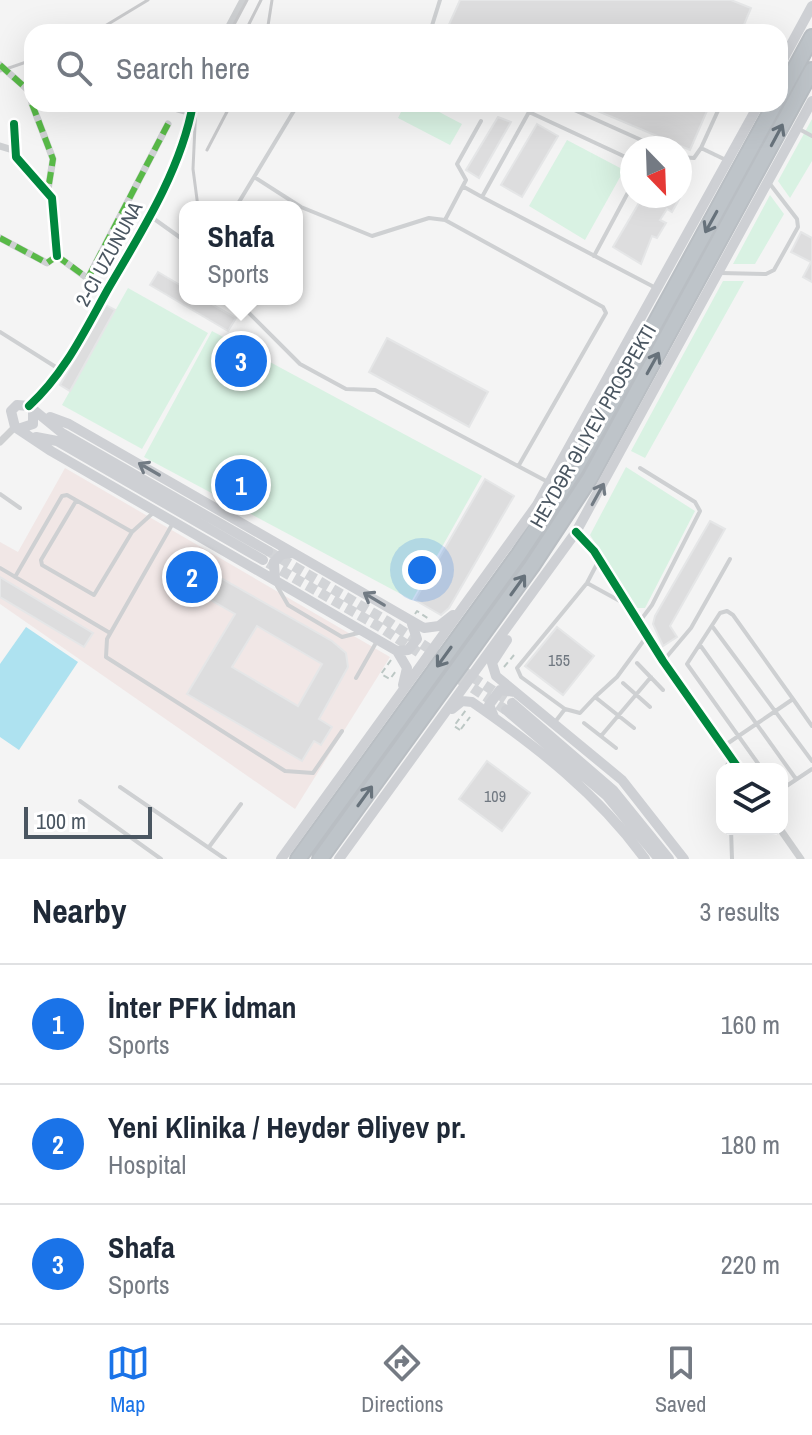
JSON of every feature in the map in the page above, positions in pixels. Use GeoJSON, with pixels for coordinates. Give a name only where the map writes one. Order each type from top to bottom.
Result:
{"type":"FeatureCollection","features":[{"type":"Feature","properties":{"kind":"highway"},"geometry":{"type":"LineString","coordinates":[[788,81],[812,37]]}},
{"type":"Feature","properties":{"kind":"highway","name":"HEYDƏR ƏLIYEV PROSPEKTI"},"geometry":{"type":"LineString","coordinates":[[320,859],[532,566],[590,478],[812,70]]}},
{"type":"Feature","properties":{"kind":"highway","name":"HEYDƏR ƏLIYEV PROSPEKTI"},"geometry":{"type":"LineString","coordinates":[[298,859],[559,494],[771,112]]}},
{"type":"Feature","properties":{"kind":"main road"},"geometry":{"type":"LineString","coordinates":[[788,50],[812,6]]}},
{"type":"Feature","properties":{"kind":"main road"},"geometry":{"type":"LineString","coordinates":[[684,859],[622,780],[496,676],[492,663],[576,532],[812,101]]}},
{"type":"Feature","properties":{"kind":"main road"},"geometry":{"type":"LineString","coordinates":[[281,859],[550,483],[755,112]]}},
{"type":"Feature","properties":{"kind":"main road"},"geometry":{"type":"LineString","coordinates":[[399,695],[407,668],[397,651],[51,451],[16,428],[10,415],[14,408],[31,407],[69,424],[433,629],[464,606]]}},
{"type":"Feature","properties":{"kind":"main road"},"geometry":{"type":"LineString","coordinates":[[16,428],[33,424],[36,416],[31,407]]}},
{"type":"Feature","properties":{"kind":"main road"},"geometry":{"type":"LineString","coordinates":[[34,437],[57,441],[266,555],[62,433],[46,416]]}},
{"type":"Feature","properties":{"kind":"main road"},"geometry":{"type":"LineString","coordinates":[[339,859],[565,550]]}},
{"type":"Feature","properties":{"kind":"main road"},"geometry":{"type":"LineString","coordinates":[[275,580],[272,569],[277,558],[295,553]]}},
{"type":"Feature","properties":{"kind":"main road"},"geometry":{"type":"LineString","coordinates":[[397,651],[408,650],[417,639],[414,616]]}},
{"type":"Feature","properties":{"kind":"main road"},"geometry":{"type":"LineString","coordinates":[[495,718],[489,705],[493,695],[506,689],[517,692]]}},
{"type":"Feature","properties":{"kind":"main road"},"geometry":{"type":"LineString","coordinates":[[441,718],[466,700],[495,718],[581,786],[613,817],[645,859]]}},
{"type":"Feature","properties":{"kind":"main road"},"geometry":{"type":"LineString","coordinates":[[659,859],[607,796],[509,706],[613,790],[669,859]]}},
{"type":"Feature","properties":{"kind":"street"},"geometry":{"type":"LineString","coordinates":[[230,24],[243,0]]}},
{"type":"Feature","properties":{"kind":"street"},"geometry":{"type":"LineString","coordinates":[[0,65],[24,86]]}},
{"type":"Feature","properties":{"kind":"street"},"geometry":{"type":"LineString","coordinates":[[35,112],[53,159],[48,190]]}},
{"type":"Feature","properties":{"kind":"street","name":"2-CI UZUNUNA"},"geometry":{"type":"LineString","coordinates":[[31,407],[61,371],[150,216],[185,140],[191,113]]}},
{"type":"Feature","properties":{"kind":"street"},"geometry":{"type":"LineString","coordinates":[[14,124],[19,162],[48,190],[54,206],[57,256]]}},
{"type":"Feature","properties":{"kind":"street"},"geometry":{"type":"LineString","coordinates":[[88,278],[168,124]]}},
{"type":"Feature","properties":{"kind":"street"},"geometry":{"type":"LineString","coordinates":[[0,146],[16,151]]}},
{"type":"Feature","properties":{"kind":"street"},"geometry":{"type":"LineString","coordinates":[[0,238],[47,263],[57,256]]}},
{"type":"Feature","properties":{"kind":"street"},"geometry":{"type":"LineString","coordinates":[[57,256],[106,292]]}},
{"type":"Feature","properties":{"kind":"street"},"geometry":{"type":"LineString","coordinates":[[0,442],[16,428]]}},
{"type":"Feature","properties":{"kind":"street"},"geometry":{"type":"LineString","coordinates":[[576,532],[599,560],[663,661],[735,763]]}},
{"type":"Feature","properties":{"kind":"street"},"geometry":{"type":"LineString","coordinates":[[784,835],[801,859]]}},
{"type":"Feature","properties":{"kind":"lane"},"geometry":{"type":"LineString","coordinates":[[432,24],[440,0]]}},
{"type":"Feature","properties":{"kind":"lane"},"geometry":{"type":"LineString","coordinates":[[240,201],[293,112]]}},
{"type":"Feature","properties":{"kind":"lane"},"geometry":{"type":"LineString","coordinates":[[482,197],[529,112],[620,154]]}},
{"type":"Feature","properties":{"kind":"lane"},"geometry":{"type":"LineString","coordinates":[[579,112],[632,136]]}},
{"type":"Feature","properties":{"kind":"lane"},"geometry":{"type":"LineString","coordinates":[[692,158],[701,148],[717,112]]}},
{"type":"Feature","properties":{"kind":"lane"},"geometry":{"type":"LineString","coordinates":[[445,220],[464,187],[466,177],[457,164],[481,121]]}},
{"type":"Feature","properties":{"kind":"lane"},"geometry":{"type":"LineString","coordinates":[[797,128],[812,136]]}},
{"type":"Feature","properties":{"kind":"lane"},"geometry":{"type":"LineString","coordinates":[[701,148],[728,161]]}},
{"type":"Feature","properties":{"kind":"lane"},"geometry":{"type":"LineString","coordinates":[[254,177],[292,201]]}},
{"type":"Feature","properties":{"kind":"lane"},"geometry":{"type":"LineString","coordinates":[[719,273],[766,274],[774,270],[798,227],[797,219],[768,181]]}},
{"type":"Feature","properties":{"kind":"lane"},"geometry":{"type":"LineString","coordinates":[[464,187],[658,289]]}},
{"type":"Feature","properties":{"kind":"lane"},"geometry":{"type":"LineString","coordinates":[[594,256],[620,207]]}},
{"type":"Feature","properties":{"kind":"lane"},"geometry":{"type":"LineString","coordinates":[[303,208],[372,236],[429,218],[445,220],[605,310],[519,465]]}},
{"type":"Feature","properties":{"kind":"lane"},"geometry":{"type":"LineString","coordinates":[[150,216],[179,237]]}},
{"type":"Feature","properties":{"kind":"lane"},"geometry":{"type":"LineString","coordinates":[[241,305],[300,364],[346,389],[375,390],[550,483]]}},
{"type":"Feature","properties":{"kind":"lane"},"geometry":{"type":"LineString","coordinates":[[0,332],[61,371]]}},
{"type":"Feature","properties":{"kind":"lane"},"geometry":{"type":"LineString","coordinates":[[638,623],[652,605],[700,511],[695,502],[640,468]]}},
{"type":"Feature","properties":{"kind":"lane"},"geometry":{"type":"LineString","coordinates":[[0,494],[20,508]]}},
{"type":"Feature","properties":{"kind":"lane"},"geometry":{"type":"LineString","coordinates":[[15,577],[58,500],[67,495],[132,532]]}},
{"type":"Feature","properties":{"kind":"lane"},"geometry":{"type":"LineString","coordinates":[[76,501],[41,560],[46,569],[88,594],[99,591],[132,532],[155,511]]}},
{"type":"Feature","properties":{"kind":"lane"},"geometry":{"type":"LineString","coordinates":[[174,521],[110,633],[105,648],[112,663],[285,771],[313,773],[342,731]]}},
{"type":"Feature","properties":{"kind":"lane"},"geometry":{"type":"LineString","coordinates":[[663,661],[691,628],[730,559]]}},
{"type":"Feature","properties":{"kind":"lane"},"geometry":{"type":"LineString","coordinates":[[599,560],[587,583],[517,668],[518,674],[565,709],[580,713],[617,677],[647,636]]}},
{"type":"Feature","properties":{"kind":"lane"},"geometry":{"type":"LineString","coordinates":[[0,568],[110,633]]}},
{"type":"Feature","properties":{"kind":"lane"},"geometry":{"type":"LineString","coordinates":[[275,580],[288,605],[342,637],[352,637],[364,631]]}},
{"type":"Feature","properties":{"kind":"lane"},"geometry":{"type":"LineString","coordinates":[[587,583],[627,605]]}},
{"type":"Feature","properties":{"kind":"lane"},"geometry":{"type":"LineString","coordinates":[[758,763],[687,664],[720,613],[733,615],[812,726]]}},
{"type":"Feature","properties":{"kind":"lane"},"geometry":{"type":"LineString","coordinates":[[712,626],[812,761]]}},
{"type":"Feature","properties":{"kind":"lane"},"geometry":{"type":"LineString","coordinates":[[356,678],[378,639]]}},
{"type":"Feature","properties":{"kind":"lane"},"geometry":{"type":"LineString","coordinates":[[700,645],[796,779]]}},
{"type":"Feature","properties":{"kind":"lane"},"geometry":{"type":"LineString","coordinates":[[637,663],[663,690]]}},
{"type":"Feature","properties":{"kind":"lane"},"geometry":{"type":"LineString","coordinates":[[601,736],[651,677]]}},
{"type":"Feature","properties":{"kind":"lane"},"geometry":{"type":"LineString","coordinates":[[623,683],[650,707]]}},
{"type":"Feature","properties":{"kind":"lane"},"geometry":{"type":"LineString","coordinates":[[595,697],[634,728]]}},
{"type":"Feature","properties":{"kind":"lane"},"geometry":{"type":"LineString","coordinates":[[723,747],[793,699]]}},
{"type":"Feature","properties":{"kind":"lane"},"geometry":{"type":"LineString","coordinates":[[555,722],[565,709]]}},
{"type":"Feature","properties":{"kind":"lane"},"geometry":{"type":"LineString","coordinates":[[584,723],[616,748]]}},
{"type":"Feature","properties":{"kind":"lane"},"geometry":{"type":"LineString","coordinates":[[728,763],[731,758]]}},
{"type":"Feature","properties":{"kind":"lane"},"geometry":{"type":"LineString","coordinates":[[788,785],[812,769]]}},
{"type":"Feature","properties":{"kind":"lane"},"geometry":{"type":"LineString","coordinates":[[120,787],[225,859]]}},
{"type":"Feature","properties":{"kind":"lane"},"geometry":{"type":"LineString","coordinates":[[80,801],[161,859]]}},
{"type":"Feature","properties":{"kind":"lane"},"geometry":{"type":"LineString","coordinates":[[209,848],[241,804]]}},
{"type":"Feature","properties":{"kind":"lane"},"geometry":{"type":"LineString","coordinates":[[731,835],[732,859]]}},
{"type":"Feature","properties":{"kind":"path"},"geometry":{"type":"LineString","coordinates":[[414,616],[430,619]]}},
{"type":"Feature","properties":{"kind":"path"},"geometry":{"type":"LineString","coordinates":[[397,651],[381,674],[390,679],[401,663]]}},
{"type":"Feature","properties":{"kind":"path"},"geometry":{"type":"LineString","coordinates":[[504,668],[514,655]]}},
{"type":"Feature","properties":{"kind":"path"},"geometry":{"type":"LineString","coordinates":[[467,708],[454,726],[460,730],[470,717]]}},
{"type":"Feature","properties":{"kind":"shaded area"},"geometry":{"type":"Polygon","coordinates":[[[65,468],[390,657],[295,809],[0,604],[0,542],[18,552],[65,468]]]}},
{"type":"Feature","properties":{"kind":"green space"},"geometry":{"type":"Polygon","coordinates":[[[401,112],[439,112],[462,124],[450,145],[398,118],[401,112]]]}},
{"type":"Feature","properties":{"kind":"green space"},"geometry":{"type":"Polygon","coordinates":[[[812,119],[812,161],[790,198],[778,181],[812,119]]]}},
{"type":"Feature","properties":{"kind":"green space"},"geometry":{"type":"Polygon","coordinates":[[[567,140],[620,168],[620,177],[585,240],[529,206],[567,140]]]}},
{"type":"Feature","properties":{"kind":"green space"},"geometry":{"type":"Polygon","coordinates":[[[770,195],[784,214],[755,264],[733,264],[770,195]]]}},
{"type":"Feature","properties":{"kind":"green space"},"geometry":{"type":"Polygon","coordinates":[[[723,281],[744,281],[645,458],[631,451],[723,281]]]}},
{"type":"Feature","properties":{"kind":"green space"},"geometry":{"type":"Polygon","coordinates":[[[128,288],[208,333],[142,449],[62,405],[128,288]]]}},
{"type":"Feature","properties":{"kind":"green space"},"geometry":{"type":"Polygon","coordinates":[[[212,331],[482,476],[412,600],[144,457],[212,331]]]}},
{"type":"Feature","properties":{"kind":"green space"},"geometry":{"type":"Polygon","coordinates":[[[626,467],[695,511],[645,608],[637,608],[590,535],[626,467]]]}},
{"type":"Feature","properties":{"kind":"water"},"geometry":{"type":"Polygon","coordinates":[[[26,627],[78,662],[19,750],[0,737],[0,664],[26,627]]]}},
{"type":"Feature","properties":{"kind":"building"},"geometry":{"type":"Polygon","coordinates":[[[460,0],[731,0],[751,8],[744,24],[449,24],[460,0]]]}},
{"type":"Feature","properties":{"kind":"building"},"geometry":{"type":"Polygon","coordinates":[[[600,112],[707,112],[692,145],[692,136],[657,136],[600,112]]]}},
{"type":"Feature","properties":{"kind":"building"},"geometry":{"type":"Polygon","coordinates":[[[498,117],[511,122],[479,178],[466,170],[498,117]]]}},
{"type":"Feature","properties":{"kind":"building"},"geometry":{"type":"Polygon","coordinates":[[[537,124],[558,136],[522,197],[501,185],[537,124]]]}},
{"type":"Feature","properties":{"kind":"building"},"geometry":{"type":"Polygon","coordinates":[[[636,208],[674,208],[672,212],[667,209],[660,220],[666,223],[657,238],[652,236],[641,264],[613,247],[636,208]]]}},
{"type":"Feature","properties":{"kind":"building"},"geometry":{"type":"Polygon","coordinates":[[[801,232],[812,238],[812,282],[803,277],[811,262],[791,252],[801,232]]]}},
{"type":"Feature","properties":{"kind":"building"},"geometry":{"type":"Polygon","coordinates":[[[158,272],[179,284],[179,302],[150,285],[158,272]]]}},
{"type":"Feature","properties":{"kind":"building"},"geometry":{"type":"Polygon","coordinates":[[[106,305],[115,310],[70,391],[60,385],[106,305]]]}},
{"type":"Feature","properties":{"kind":"building"},"geometry":{"type":"Polygon","coordinates":[[[184,305],[213,305],[236,318],[228,331],[184,305]]]}},
{"type":"Feature","properties":{"kind":"building"},"geometry":{"type":"Polygon","coordinates":[[[387,338],[488,392],[469,427],[369,372],[387,338]]]}},
{"type":"Feature","properties":{"kind":"building"},"geometry":{"type":"Polygon","coordinates":[[[485,479],[514,496],[449,608],[441,615],[415,600],[485,479]]]}},
{"type":"Feature","properties":{"kind":"building"},"geometry":{"type":"Polygon","coordinates":[[[710,521],[725,529],[670,626],[677,637],[663,646],[653,624],[655,616],[710,521]]]}},
{"type":"Feature","properties":{"kind":"building"},"geometry":{"type":"Polygon","coordinates":[[[189,560],[332,641],[346,653],[348,667],[319,719],[332,727],[321,745],[314,741],[302,761],[187,694],[235,614],[176,580],[189,560]],[[257,626],[232,667],[298,706],[322,664],[257,626]]]}},
{"type":"Feature","properties":{"kind":"building"},"geometry":{"type":"Polygon","coordinates":[[[0,577],[93,633],[84,647],[0,597],[0,577]]]}},
{"type":"Feature","properties":{"kind":"building"},"geometry":{"type":"Polygon","coordinates":[[[557,627],[594,656],[563,695],[525,666],[557,627]]]}},
{"type":"Feature","properties":{"kind":"building"},"geometry":{"type":"Polygon","coordinates":[[[487,761],[530,793],[502,831],[459,799],[487,761]]]}},
{"type":"Feature","properties":{"kind":"tunnel"},"geometry":{"type":"LineString","coordinates":[[268,551],[387,621],[512,703]]}},
{"type":"Feature","properties":{"kind":"tunnel"},"geometry":{"type":"LineString","coordinates":[[268,563],[380,627],[506,710]]}},
{"type":"Feature","properties":{"kind":"railway"},"geometry":{"type":"LineString","coordinates":[[108,24],[148,0]]}},
{"type":"Feature","properties":{"kind":"railway"},"geometry":{"type":"LineString","coordinates":[[234,24],[247,0]]}},
{"type":"Feature","properties":{"kind":"railway"},"geometry":{"type":"LineString","coordinates":[[249,24],[261,0]]}},
{"type":"Feature","properties":{"kind":"railway"},"geometry":{"type":"LineString","coordinates":[[268,24],[272,0]]}},
{"type":"Feature","properties":{"kind":"railway"},"geometry":{"type":"LineString","coordinates":[[0,71],[24,63]]}},
{"type":"Feature","properties":{"kind":"railway"},"geometry":{"type":"LineString","coordinates":[[196,112],[193,169],[197,201]]}},
{"type":"Feature","properties":{"kind":"railway"},"geometry":{"type":"LineString","coordinates":[[207,150],[227,112]]}},
{"type":"Feature","properties":{"kind":"marked path"},"geometry":{"type":"LineString","coordinates":[[0,65],[24,86]]}},
{"type":"Feature","properties":{"kind":"marked path"},"geometry":{"type":"LineString","coordinates":[[35,112],[53,159],[48,190]]}},
{"type":"Feature","properties":{"kind":"marked path"},"geometry":{"type":"LineString","coordinates":[[88,278],[168,124]]}},
{"type":"Feature","properties":{"kind":"marked path"},"geometry":{"type":"LineString","coordinates":[[0,238],[47,263],[57,256]]}},
{"type":"Feature","properties":{"kind":"marked path"},"geometry":{"type":"LineString","coordinates":[[57,256],[93,282]]}},
{"type":"Feature","properties":{"kind":"cycle path"},"geometry":{"type":"LineString","coordinates":[[29,406],[53,380],[73,350],[147,222],[170,176],[191,112]]}},
{"type":"Feature","properties":{"kind":"cycle path"},"geometry":{"type":"LineString","coordinates":[[14,124],[16,157],[52,198],[57,256]]}},
{"type":"Feature","properties":{"kind":"cycle path"},"geometry":{"type":"LineString","coordinates":[[576,532],[594,551],[663,661],[735,763]]}},
{"type":"Feature","properties":{"kind":"place","name":"Shafa"},"geometry":{"type":"Point","coordinates":[241,361]}},
{"type":"Feature","properties":{"kind":"place","name":"İnter PFK İdman"},"geometry":{"type":"Point","coordinates":[241,485]}},
{"type":"Feature","properties":{"kind":"place","name":"Yeni Klinika / Heydər Əliyev pr."},"geometry":{"type":"Point","coordinates":[192,577]}}]}
